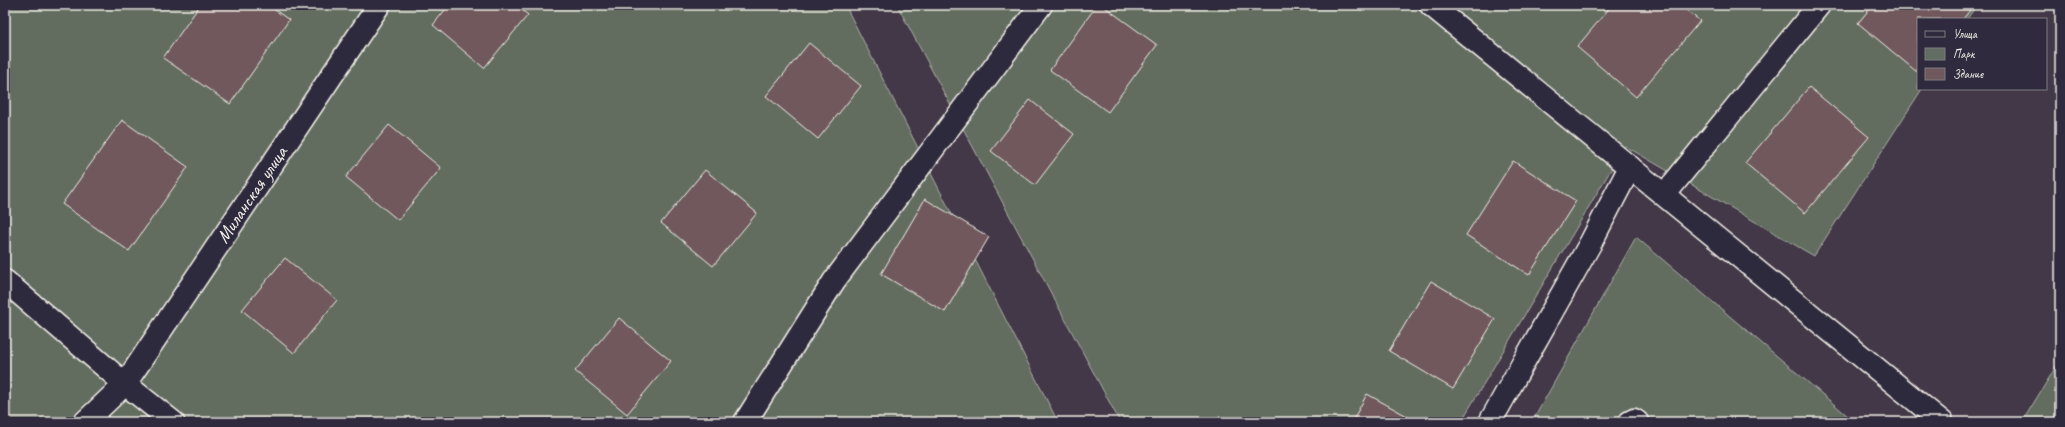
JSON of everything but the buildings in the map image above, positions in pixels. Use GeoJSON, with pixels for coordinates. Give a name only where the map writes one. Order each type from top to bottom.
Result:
{"type":"FeatureCollection","features":[{"type":"Feature","properties":{"kind":"street","name":"Миланская улица"},"geometry":{"type":"LineString","coordinates":[[85,422],[125,384],[379,5]]}},
{"type":"Feature","properties":{"kind":"street"},"geometry":{"type":"LineString","coordinates":[[745,422],[834,281],[1041,5]]}},
{"type":"Feature","properties":{"kind":"street"},"geometry":{"type":"LineString","coordinates":[[1431,5],[1942,422]]}},
{"type":"Feature","properties":{"kind":"street"},"geometry":{"type":"LineString","coordinates":[[1664,194],[1818,5]]}},
{"type":"Feature","properties":{"kind":"street"},"geometry":{"type":"LineString","coordinates":[[1490,422],[1590,244],[1630,167]]}},
{"type":"Feature","properties":{"kind":"street"},"geometry":{"type":"LineString","coordinates":[[5,281],[125,384],[173,422]]}},
{"type":"Feature","properties":{"kind":"street"},"geometry":{"type":"LineString","coordinates":[[1630,422],[1634,420],[1637,422]]}},
{"type":"Feature","properties":{"kind":"green space"},"geometry":{"type":"Polygon","coordinates":[[[5,5],[845,5],[1058,422],[5,422],[5,5]]]}},
{"type":"Feature","properties":{"kind":"green space"},"geometry":{"type":"Polygon","coordinates":[[[897,5],[1977,5],[1968,18],[1917,18],[1917,90],[1921,90],[1814,256],[1625,146],[1461,422],[1120,422],[897,5]]]}},
{"type":"Feature","properties":{"kind":"green space"},"geometry":{"type":"Polygon","coordinates":[[[1636,237],[1855,422],[1532,422],[1636,237]]]}},
{"type":"Feature","properties":{"kind":"green space"},"geometry":{"type":"Polygon","coordinates":[[[2060,360],[2060,422],[2022,422],[2060,360]]]}}]}
